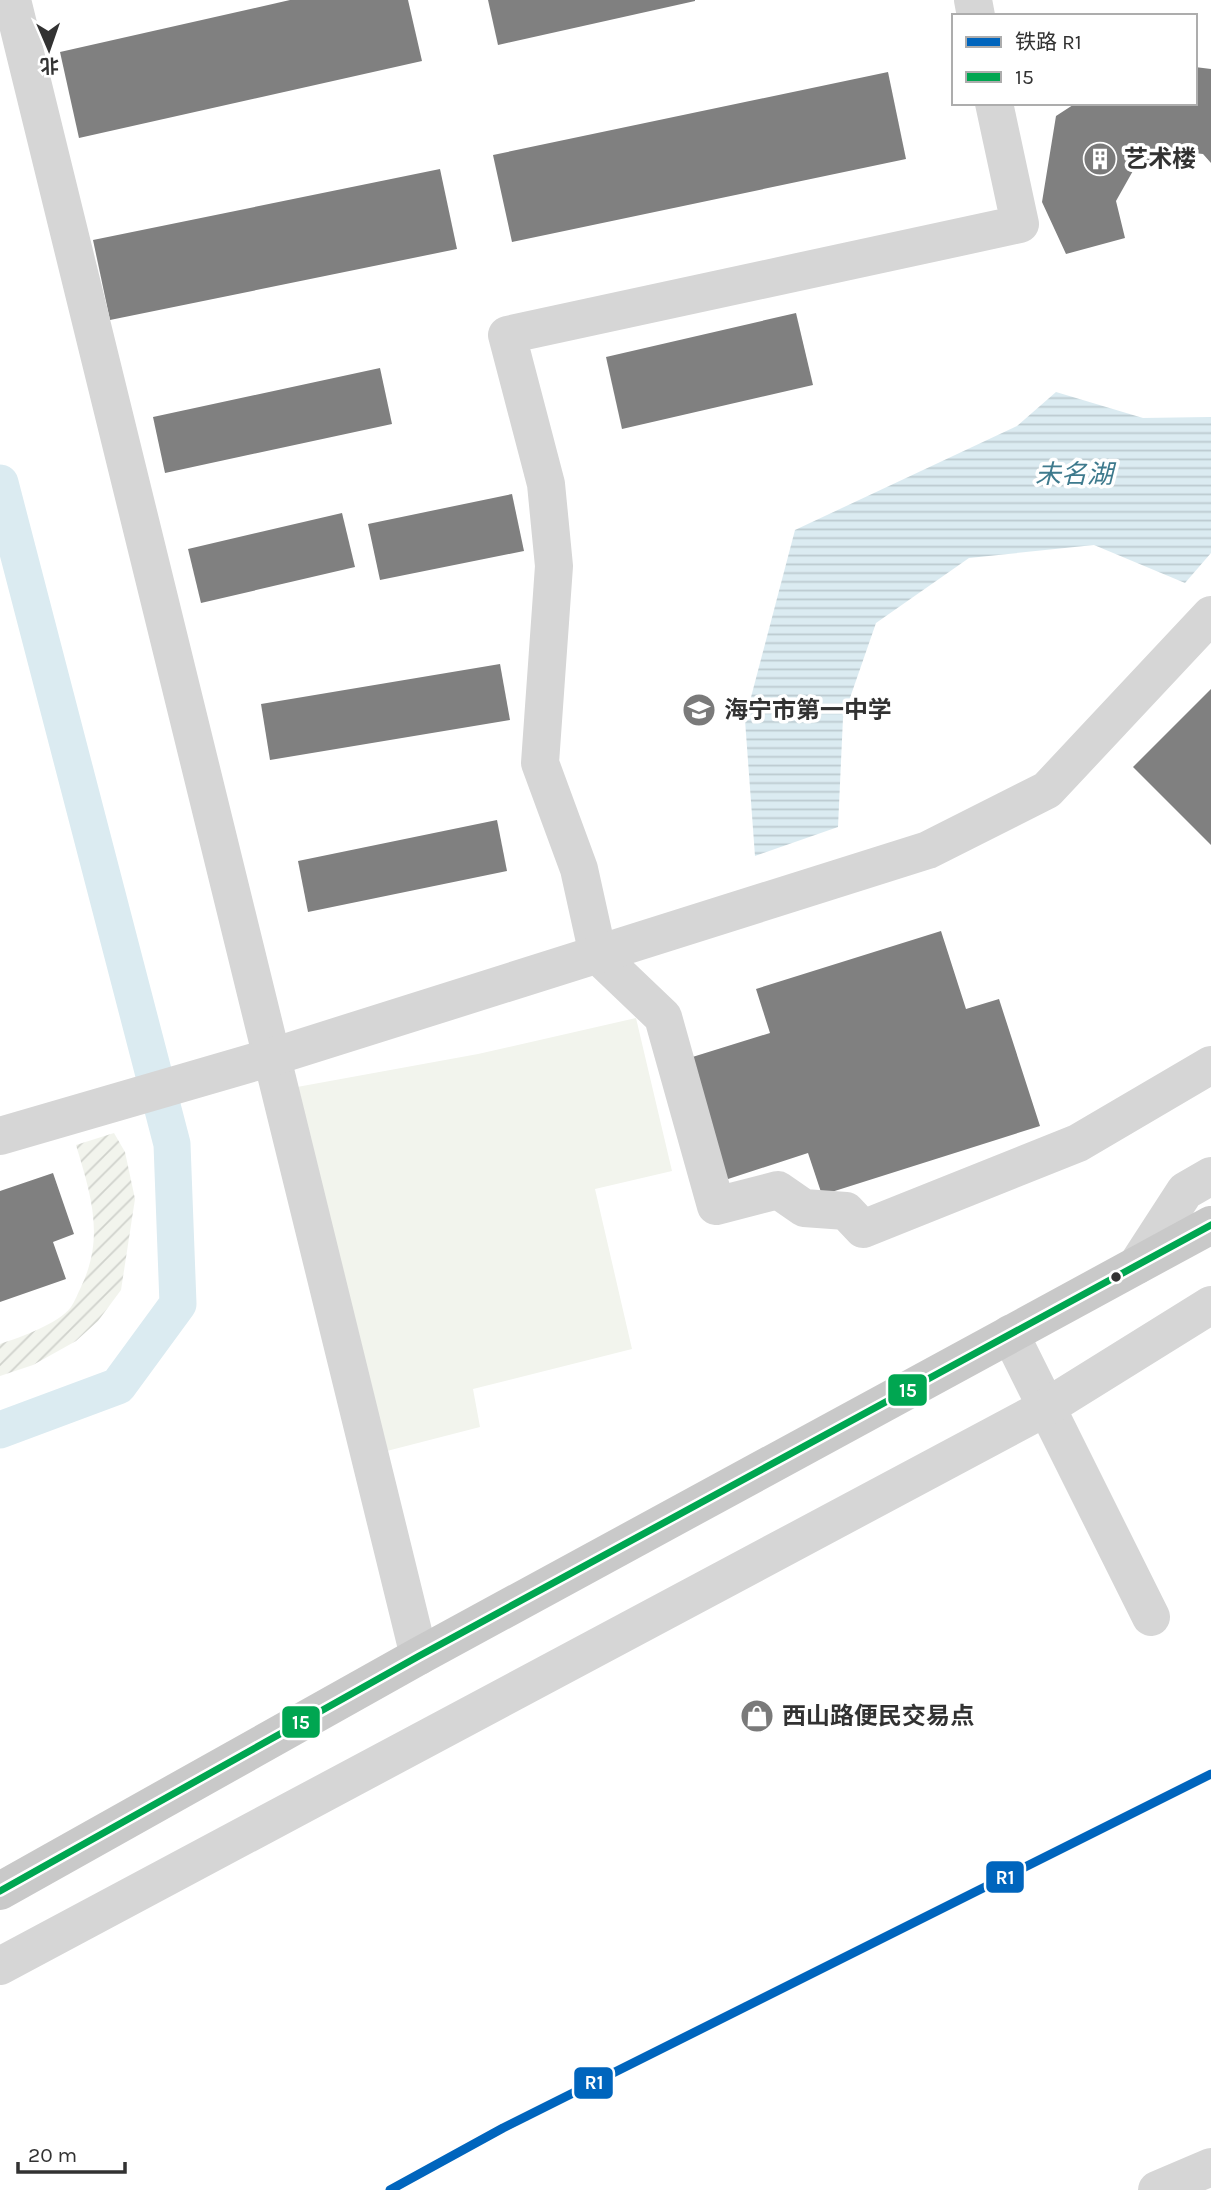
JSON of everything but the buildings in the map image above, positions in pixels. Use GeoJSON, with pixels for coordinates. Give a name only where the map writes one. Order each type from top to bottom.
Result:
{"type":"FeatureCollection","features":[{"type":"Feature","properties":{"kind":"main road"},"geometry":{"type":"LineString","coordinates":[[0,1891],[419,1656],[1211,1225]]}},
{"type":"Feature","properties":{"kind":"street"},"geometry":{"type":"LineString","coordinates":[[12,0],[254,1062],[419,1656]]}},
{"type":"Feature","properties":{"kind":"street"},"geometry":{"type":"LineString","coordinates":[[994,105],[1020,224],[507,335],[546,484],[554,566],[540,764],[579,869],[598,955],[663,1017],[716,1206],[778,1190],[804,1208],[846,1211],[863,1229],[1078,1143],[1211,1065]]}},
{"type":"Feature","properties":{"kind":"street"},"geometry":{"type":"LineString","coordinates":[[0,1136],[254,1062],[928,850],[1047,790],[1211,615]]}},
{"type":"Feature","properties":{"kind":"street"},"geometry":{"type":"LineString","coordinates":[[1137,1265],[1185,1191],[1211,1176]]}},
{"type":"Feature","properties":{"kind":"street"},"geometry":{"type":"LineString","coordinates":[[0,1966],[1047,1407],[1211,1305]]}},
{"type":"Feature","properties":{"kind":"street"},"geometry":{"type":"LineString","coordinates":[[1010,1334],[1151,1617]]}},
{"type":"Feature","properties":{"kind":"street"},"geometry":{"type":"LineString","coordinates":[[1157,2190],[1211,2167]]}},
{"type":"Feature","properties":{"kind":"shaded area"},"geometry":{"type":"Polygon","coordinates":[[[636,1018],[672,1171],[595,1189],[632,1349],[473,1389],[480,1427],[383,1452],[297,1087],[478,1054],[636,1018]]]}},
{"type":"Feature","properties":{"kind":"shaded area"},"geometry":{"type":"Polygon","coordinates":[[[114,1133],[125,1152],[135,1199],[121,1290],[98,1321],[76,1341],[33,1365],[0,1376],[0,1344],[57,1319],[71,1307],[76,1297],[88,1269],[94,1233],[91,1199],[76,1145],[114,1133]]]}},
{"type":"Feature","properties":{"kind":"water","name":"未名湖"},"geometry":{"type":"Polygon","coordinates":[[[1056,392],[1143,418],[1211,417],[1211,553],[1185,583],[1094,545],[969,558],[876,623],[843,718],[838,827],[755,856],[745,720],[795,530],[1017,426],[1056,392]]]}},
{"type":"Feature","properties":{"kind":"waterway"},"geometry":{"type":"LineString","coordinates":[[0,483],[172,1144],[178,1304],[118,1386],[0,1430]]}},
{"type":"Feature","properties":{"kind":"rail line","name":"R1"},"geometry":{"type":"LineString","coordinates":[[390,2190],[503,2128],[1211,1774]]}},
{"type":"Feature","properties":{"kind":"transit line","name":"15"},"geometry":{"type":"LineString","coordinates":[[0,1891],[419,1656],[1211,1225]]}},
{"type":"Feature","properties":{"kind":"place","name":"艺术楼"},"geometry":{"type":"Point","coordinates":[1100,159]}},
{"type":"Feature","properties":{"kind":"place","name":"海宁市第一中学"},"geometry":{"type":"Point","coordinates":[699,710]}},
{"type":"Feature","properties":{"kind":"place","name":"西山路便民交易点"},"geometry":{"type":"Point","coordinates":[757,1716]}}]}
